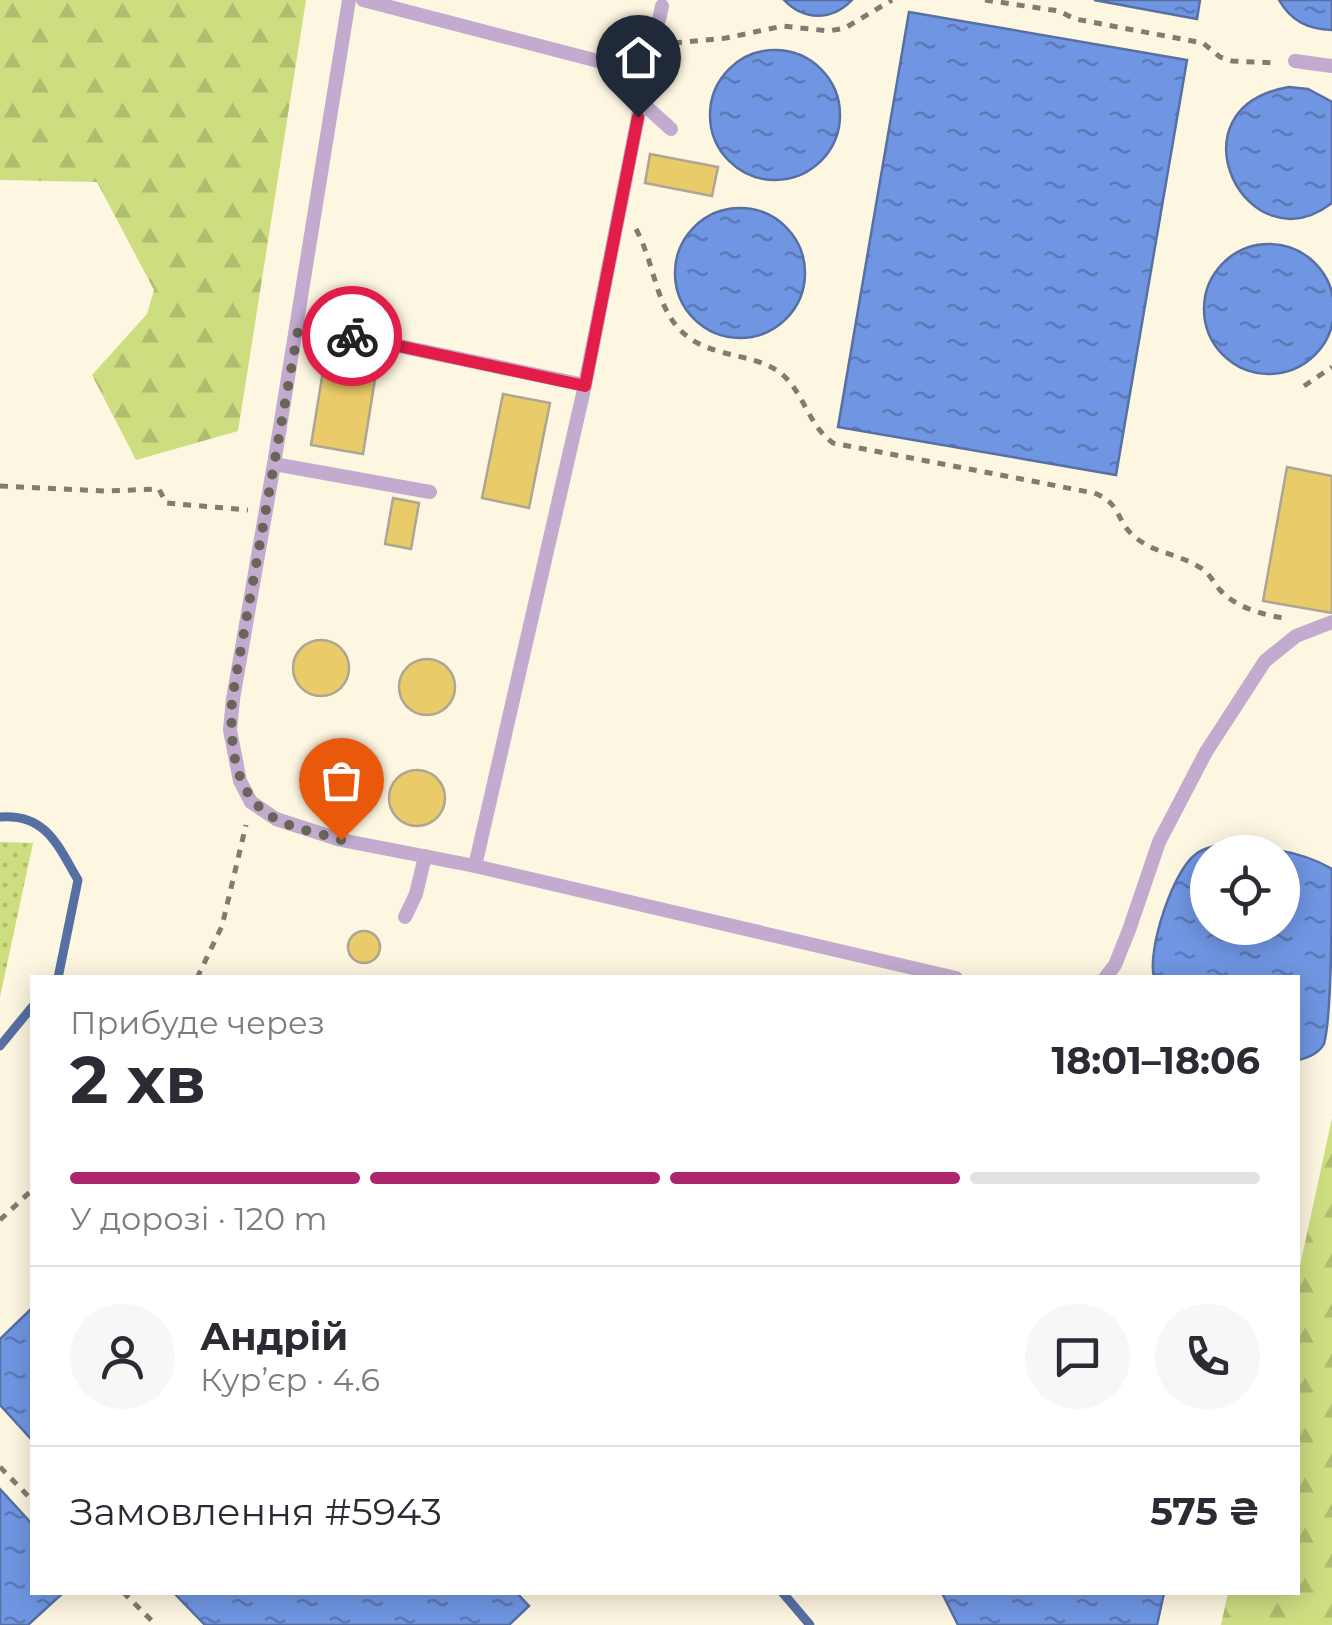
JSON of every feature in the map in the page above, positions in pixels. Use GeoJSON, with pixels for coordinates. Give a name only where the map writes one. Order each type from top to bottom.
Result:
{"type":"FeatureCollection","features":[{"type":"Feature","properties":{"kind":"lane"},"geometry":{"type":"LineString","coordinates":[[348,0],[299,325],[232,699],[230,730],[240,780],[251,802],[276,820],[341,840],[475,866],[943,975]]}},
{"type":"Feature","properties":{"kind":"lane"},"geometry":{"type":"LineString","coordinates":[[363,0],[625,68]]}},
{"type":"Feature","properties":{"kind":"lane"},"geometry":{"type":"LineString","coordinates":[[625,68],[651,43],[662,6]]}},
{"type":"Feature","properties":{"kind":"lane"},"geometry":{"type":"LineString","coordinates":[[1295,61],[1332,66]]}},
{"type":"Feature","properties":{"kind":"lane"},"geometry":{"type":"LineString","coordinates":[[625,68],[640,101],[671,129]]}},
{"type":"Feature","properties":{"kind":"lane"},"geometry":{"type":"LineString","coordinates":[[475,866],[585,386],[640,101]]}},
{"type":"Feature","properties":{"kind":"lane"},"geometry":{"type":"LineString","coordinates":[[299,325],[585,386]]}},
{"type":"Feature","properties":{"kind":"lane"},"geometry":{"type":"LineString","coordinates":[[274,464],[430,492]]}},
{"type":"Feature","properties":{"kind":"lane"},"geometry":{"type":"LineString","coordinates":[[1106,975],[1129,930],[1160,842],[1206,752],[1265,661],[1296,636],[1329,622]]}},
{"type":"Feature","properties":{"kind":"lane"},"geometry":{"type":"LineString","coordinates":[[405,917],[416,894],[425,856]]}},
{"type":"Feature","properties":{"kind":"path"},"geometry":{"type":"LineString","coordinates":[[651,43],[696,42],[783,26],[828,32],[845,28],[892,0]]}},
{"type":"Feature","properties":{"kind":"path"},"geometry":{"type":"LineString","coordinates":[[986,0],[1059,11],[1075,19],[1203,44],[1232,61],[1295,61]]}},
{"type":"Feature","properties":{"kind":"path"},"geometry":{"type":"LineString","coordinates":[[620,200],[644,244],[671,322],[686,338],[701,346],[769,365],[786,377],[814,423],[833,443],[1094,492],[1113,502],[1134,537],[1202,568],[1236,602],[1266,615],[1329,622]]}},
{"type":"Feature","properties":{"kind":"path"},"geometry":{"type":"LineString","coordinates":[[1304,386],[1332,366]]}},
{"type":"Feature","properties":{"kind":"path"},"geometry":{"type":"LineString","coordinates":[[0,486],[159,489],[166,503],[266,512]]}},
{"type":"Feature","properties":{"kind":"path"},"geometry":{"type":"LineString","coordinates":[[198,975],[222,926],[251,802]]}},
{"type":"Feature","properties":{"kind":"path"},"geometry":{"type":"LineString","coordinates":[[0,1220],[30,1192]]}},
{"type":"Feature","properties":{"kind":"path"},"geometry":{"type":"LineString","coordinates":[[0,1468],[30,1498]]}},
{"type":"Feature","properties":{"kind":"path"},"geometry":{"type":"LineString","coordinates":[[127,1595],[156,1625]]}},
{"type":"Feature","properties":{"kind":"green space"},"geometry":{"type":"Polygon","coordinates":[[[0,0],[306,0],[238,431],[136,460],[92,375],[147,314],[154,290],[97,182],[0,180],[0,0]]]}},
{"type":"Feature","properties":{"kind":"green space"},"geometry":{"type":"Polygon","coordinates":[[[0,842],[33,843],[0,997],[0,842]]]}},
{"type":"Feature","properties":{"kind":"green space"},"geometry":{"type":"Polygon","coordinates":[[[1332,1118],[1332,1625],[1221,1625],[1228,1595],[1300,1595],[1300,1266],[1332,1118]]]}},
{"type":"Feature","properties":{"kind":"water"},"geometry":{"type":"Polygon","coordinates":[[[784,0],[852,0],[836,12],[818,16],[800,12],[784,0]]]}},
{"type":"Feature","properties":{"kind":"water"},"geometry":{"type":"Polygon","coordinates":[[[1094,0],[1200,0],[1197,19],[1094,0]]]}},
{"type":"Feature","properties":{"kind":"water"},"geometry":{"type":"Polygon","coordinates":[[[1279,0],[1332,0],[1332,30],[1301,22],[1279,0]]]}},
{"type":"Feature","properties":{"kind":"water"},"geometry":{"type":"Polygon","coordinates":[[[909,12],[1187,60],[1116,475],[838,427],[909,12]]]}},
{"type":"Feature","properties":{"kind":"water"},"geometry":{"type":"Polygon","coordinates":[[[775,50],[800,55],[821,69],[835,90],[840,115],[835,140],[821,161],[800,175],[775,180],[750,175],[729,161],[715,140],[710,115],[715,90],[729,69],[750,55],[775,50]]]}},
{"type":"Feature","properties":{"kind":"water"},"geometry":{"type":"Polygon","coordinates":[[[1289,87],[1308,89],[1332,102],[1332,203],[1301,218],[1272,216],[1249,201],[1232,178],[1226,150],[1232,123],[1252,101],[1289,87]]]}},
{"type":"Feature","properties":{"kind":"water"},"geometry":{"type":"Polygon","coordinates":[[[740,208],[765,213],[786,227],[800,248],[805,273],[800,298],[786,319],[765,333],[740,338],[715,333],[694,319],[680,298],[675,273],[680,248],[694,227],[715,213],[740,208]]]}},
{"type":"Feature","properties":{"kind":"water"},"geometry":{"type":"Polygon","coordinates":[[[1269,244],[1294,249],[1315,263],[1329,284],[1333,322],[1329,334],[1315,355],[1294,369],[1269,374],[1244,369],[1223,355],[1209,334],[1204,309],[1209,284],[1223,263],[1244,249],[1269,244]]]}},
{"type":"Feature","properties":{"kind":"water"},"geometry":{"type":"Polygon","coordinates":[[[1300,856],[1332,869],[1327,1030],[1319,1050],[1300,1059],[1300,975],[1154,975],[1158,930],[1190,860],[1190,945],[1300,945],[1300,856]]]}},
{"type":"Feature","properties":{"kind":"water"},"geometry":{"type":"Polygon","coordinates":[[[30,1310],[30,1438],[0,1405],[0,1339],[30,1310]]]}},
{"type":"Feature","properties":{"kind":"water"},"geometry":{"type":"Polygon","coordinates":[[[0,1489],[30,1522],[30,1595],[61,1595],[28,1625],[0,1625],[0,1489]]]}},
{"type":"Feature","properties":{"kind":"water"},"geometry":{"type":"Polygon","coordinates":[[[176,1595],[519,1595],[529,1606],[509,1625],[205,1625],[176,1595]]]}},
{"type":"Feature","properties":{"kind":"water"},"geometry":{"type":"Polygon","coordinates":[[[943,1595],[1164,1595],[1157,1625],[958,1625],[943,1595]]]}},
{"type":"Feature","properties":{"kind":"building"},"geometry":{"type":"Polygon","coordinates":[[[650,154],[718,167],[712,196],[645,183],[650,154]]]}},
{"type":"Feature","properties":{"kind":"building"},"geometry":{"type":"Polygon","coordinates":[[[323,371],[375,379],[363,454],[311,445],[323,371]]]}},
{"type":"Feature","properties":{"kind":"building"},"geometry":{"type":"Polygon","coordinates":[[[503,394],[550,403],[529,508],[482,498],[503,394]]]}},
{"type":"Feature","properties":{"kind":"building"},"geometry":{"type":"Polygon","coordinates":[[[1287,467],[1332,476],[1332,613],[1263,601],[1287,467]]]}},
{"type":"Feature","properties":{"kind":"building"},"geometry":{"type":"Polygon","coordinates":[[[393,498],[419,503],[411,549],[385,544],[393,498]]]}},
{"type":"Feature","properties":{"kind":"building"},"geometry":{"type":"Polygon","coordinates":[[[321,640],[341,648],[349,668],[341,688],[321,696],[301,688],[293,668],[301,648],[321,640]]]}},
{"type":"Feature","properties":{"kind":"building"},"geometry":{"type":"Polygon","coordinates":[[[427,659],[447,667],[455,687],[447,707],[427,715],[407,707],[399,687],[407,667],[427,659]]]}},
{"type":"Feature","properties":{"kind":"building"},"geometry":{"type":"Polygon","coordinates":[[[417,770],[437,778],[445,798],[437,818],[417,826],[397,818],[389,798],[397,778],[417,770]]]}},
{"type":"Feature","properties":{"kind":"building"},"geometry":{"type":"Polygon","coordinates":[[[364,931],[375,936],[380,947],[375,958],[364,963],[353,958],[348,947],[353,936],[364,931]]]}},
{"type":"Feature","properties":{"kind":"waterway"},"geometry":{"type":"LineString","coordinates":[[0,817],[16,817],[40,826],[57,844],[78,880],[59,975]]}},
{"type":"Feature","properties":{"kind":"waterway"},"geometry":{"type":"LineString","coordinates":[[0,1046],[30,1009]]}},
{"type":"Feature","properties":{"kind":"waterway"},"geometry":{"type":"LineString","coordinates":[[785,1595],[810,1625]]}},
{"type":"Feature","properties":{"kind":"way so far"},"geometry":{"type":"LineString","coordinates":[[341,840],[276,820],[251,802],[240,780],[230,730],[232,699],[299,325],[352,336]]}},
{"type":"Feature","properties":{"kind":"route"},"geometry":{"type":"LineString","coordinates":[[352,336],[585,386],[638,117]]}}]}
